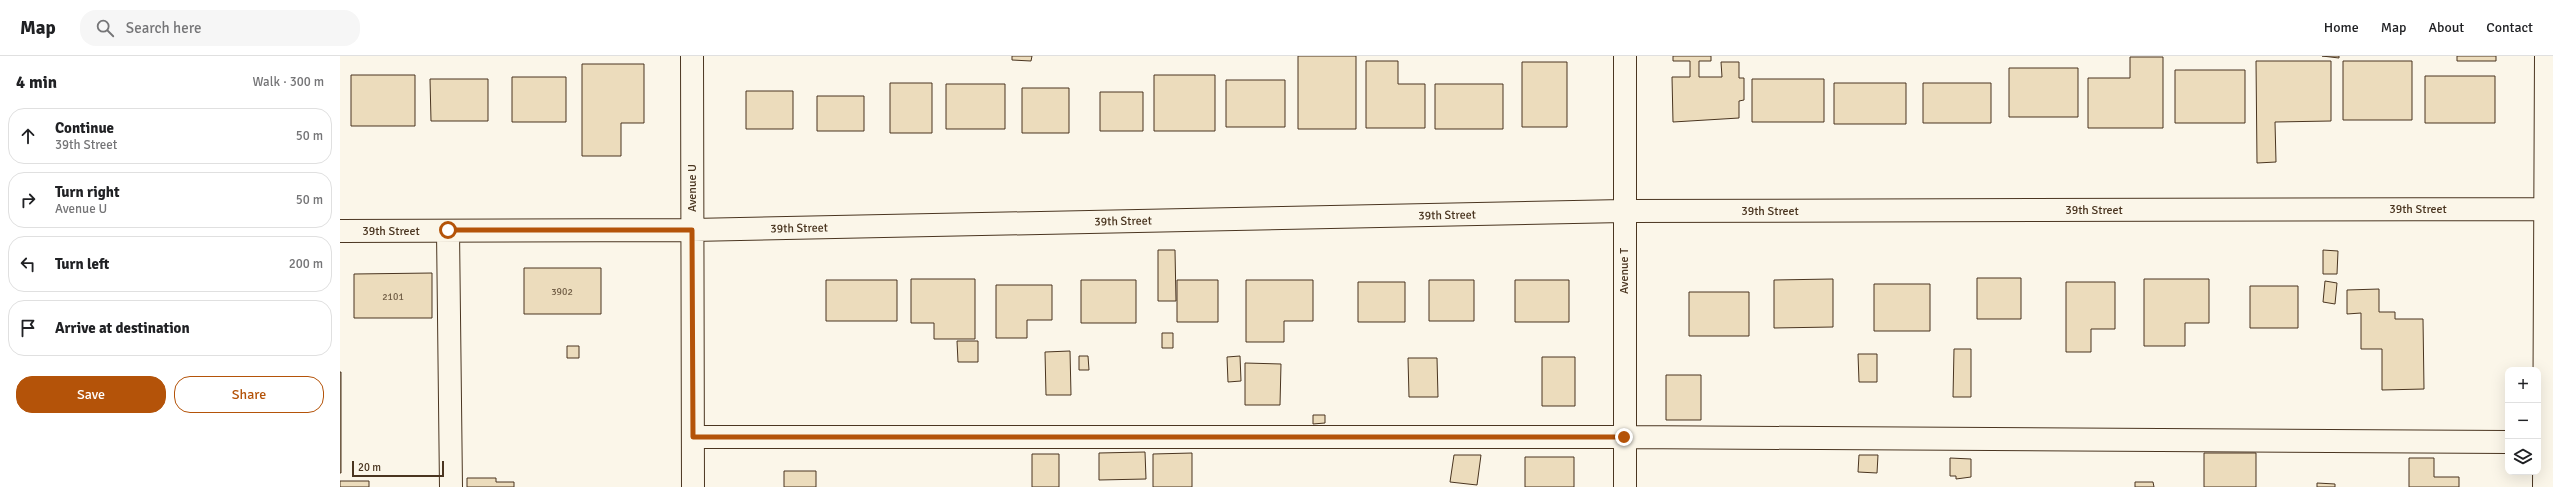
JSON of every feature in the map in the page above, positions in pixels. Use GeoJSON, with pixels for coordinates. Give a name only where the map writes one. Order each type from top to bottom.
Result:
{"type":"FeatureCollection","features":[{"type":"Feature","properties":{"kind":"street","name":"Avenue U"},"geometry":{"type":"LineString","coordinates":[[692,56],[693,487]]}},
{"type":"Feature","properties":{"kind":"street","name":"Avenue T"},"geometry":{"type":"LineString","coordinates":[[1625,56],[1623,211],[1625,487]]}},
{"type":"Feature","properties":{"kind":"street"},"geometry":{"type":"LineString","coordinates":[[2544,487],[2548,210],[2546,56]]}},
{"type":"Feature","properties":{"kind":"street","name":"39th Street"},"geometry":{"type":"LineString","coordinates":[[340,230],[692,230],[1623,211],[2548,210]]}},
{"type":"Feature","properties":{"kind":"street"},"geometry":{"type":"LineString","coordinates":[[448,230],[450,487]]}},
{"type":"Feature","properties":{"kind":"street"},"geometry":{"type":"LineString","coordinates":[[693,437],[1624,437],[2505,442]]}},
{"type":"Feature","properties":{"kind":"building"},"geometry":{"type":"Polygon","coordinates":[[[1012,56],[1032,56],[1031,61],[1012,60],[1012,56]]]}},
{"type":"Feature","properties":{"kind":"building"},"geometry":{"type":"Polygon","coordinates":[[[1298,56],[1356,56],[1356,129],[1298,129],[1298,56]]]}},
{"type":"Feature","properties":{"kind":"building"},"geometry":{"type":"Polygon","coordinates":[[[1673,56],[1711,56],[1711,61],[1699,61],[1699,77],[1722,77],[1721,62],[1739,62],[1739,78],[1744,78],[1744,100],[1739,101],[1739,118],[1673,122],[1672,77],[1690,77],[1690,61],[1673,61],[1673,56]]]}},
{"type":"Feature","properties":{"kind":"building"},"geometry":{"type":"Polygon","coordinates":[[[2322,56],[2339,56],[2339,58],[2322,56]]]}},
{"type":"Feature","properties":{"kind":"building"},"geometry":{"type":"Polygon","coordinates":[[[2457,56],[2496,56],[2496,61],[2457,61],[2457,56]]]}},
{"type":"Feature","properties":{"kind":"building"},"geometry":{"type":"Polygon","coordinates":[[[2130,57],[2163,57],[2163,128],[2088,128],[2088,78],[2130,78],[2130,57]]]}},
{"type":"Feature","properties":{"kind":"building"},"geometry":{"type":"Polygon","coordinates":[[[1366,61],[1398,61],[1398,84],[1425,84],[1425,128],[1366,128],[1366,61]]]}},
{"type":"Feature","properties":{"kind":"building"},"geometry":{"type":"Polygon","coordinates":[[[2256,61],[2331,61],[2331,121],[2275,122],[2276,162],[2257,163],[2256,61]]]}},
{"type":"Feature","properties":{"kind":"building"},"geometry":{"type":"Polygon","coordinates":[[[2343,61],[2412,61],[2412,120],[2343,120],[2343,61]]]}},
{"type":"Feature","properties":{"kind":"building"},"geometry":{"type":"Polygon","coordinates":[[[1522,62],[1567,62],[1567,127],[1522,127],[1522,62]]]}},
{"type":"Feature","properties":{"kind":"building"},"geometry":{"type":"Polygon","coordinates":[[[582,64],[644,64],[644,123],[621,123],[621,156],[582,156],[582,64]]]}},
{"type":"Feature","properties":{"kind":"building"},"geometry":{"type":"Polygon","coordinates":[[[2009,68],[2078,68],[2078,117],[2009,117],[2009,68]]]}},
{"type":"Feature","properties":{"kind":"building"},"geometry":{"type":"Polygon","coordinates":[[[2175,70],[2245,70],[2245,123],[2175,123],[2175,70]]]}},
{"type":"Feature","properties":{"kind":"building"},"geometry":{"type":"Polygon","coordinates":[[[351,75],[415,75],[415,126],[351,126],[351,75]]]}},
{"type":"Feature","properties":{"kind":"building"},"geometry":{"type":"Polygon","coordinates":[[[1154,75],[1215,75],[1215,131],[1154,131],[1154,75]]]}},
{"type":"Feature","properties":{"kind":"building"},"geometry":{"type":"Polygon","coordinates":[[[2425,76],[2495,76],[2495,123],[2425,123],[2425,76]]]}},
{"type":"Feature","properties":{"kind":"building"},"geometry":{"type":"Polygon","coordinates":[[[512,77],[566,77],[566,122],[512,122],[512,77]]]}},
{"type":"Feature","properties":{"kind":"building"},"geometry":{"type":"Polygon","coordinates":[[[430,79],[488,79],[488,121],[431,121],[430,79]]]}},
{"type":"Feature","properties":{"kind":"building"},"geometry":{"type":"Polygon","coordinates":[[[1752,79],[1824,79],[1824,122],[1752,122],[1752,79]]]}},
{"type":"Feature","properties":{"kind":"building"},"geometry":{"type":"Polygon","coordinates":[[[1226,80],[1285,80],[1285,127],[1226,127],[1226,80]]]}},
{"type":"Feature","properties":{"kind":"building"},"geometry":{"type":"Polygon","coordinates":[[[890,83],[932,83],[932,133],[890,133],[890,83]]]}},
{"type":"Feature","properties":{"kind":"building"},"geometry":{"type":"Polygon","coordinates":[[[1834,83],[1906,83],[1906,124],[1834,124],[1834,83]]]}},
{"type":"Feature","properties":{"kind":"building"},"geometry":{"type":"Polygon","coordinates":[[[1923,83],[1991,83],[1991,123],[1923,123],[1923,83]]]}},
{"type":"Feature","properties":{"kind":"building"},"geometry":{"type":"Polygon","coordinates":[[[946,84],[1005,84],[1005,129],[946,129],[946,84]]]}},
{"type":"Feature","properties":{"kind":"building"},"geometry":{"type":"Polygon","coordinates":[[[1435,84],[1503,84],[1503,129],[1435,129],[1435,84]]]}},
{"type":"Feature","properties":{"kind":"building"},"geometry":{"type":"Polygon","coordinates":[[[1022,88],[1069,88],[1069,133],[1022,133],[1022,88]]]}},
{"type":"Feature","properties":{"kind":"building"},"geometry":{"type":"Polygon","coordinates":[[[746,91],[793,91],[793,129],[746,129],[746,91]]]}},
{"type":"Feature","properties":{"kind":"building"},"geometry":{"type":"Polygon","coordinates":[[[1100,92],[1143,92],[1143,131],[1100,131],[1100,92]]]}},
{"type":"Feature","properties":{"kind":"building"},"geometry":{"type":"Polygon","coordinates":[[[817,96],[864,96],[864,131],[817,131],[817,96]]]}},
{"type":"Feature","properties":{"kind":"building"},"geometry":{"type":"Polygon","coordinates":[[[1158,250],[1175,250],[1176,301],[1158,301],[1158,250]]]}},
{"type":"Feature","properties":{"kind":"building"},"geometry":{"type":"Polygon","coordinates":[[[2323,250],[2338,251],[2337,274],[2323,274],[2323,250]]]}},
{"type":"Feature","properties":{"kind":"building"},"geometry":{"type":"Polygon","coordinates":[[[524,268],[601,268],[601,314],[524,314],[524,268]]]}},
{"type":"Feature","properties":{"kind":"building"},"geometry":{"type":"Polygon","coordinates":[[[432,273],[432,318],[354,318],[354,274],[432,273]]]}},
{"type":"Feature","properties":{"kind":"building"},"geometry":{"type":"Polygon","coordinates":[[[1977,278],[2021,278],[2021,319],[1977,319],[1977,278]]]}},
{"type":"Feature","properties":{"kind":"building"},"geometry":{"type":"Polygon","coordinates":[[[911,279],[975,279],[975,339],[934,339],[934,323],[911,323],[911,279]]]}},
{"type":"Feature","properties":{"kind":"building"},"geometry":{"type":"Polygon","coordinates":[[[1833,279],[1833,327],[1774,328],[1774,280],[1833,279]]]}},
{"type":"Feature","properties":{"kind":"building"},"geometry":{"type":"Polygon","coordinates":[[[2144,279],[2209,279],[2209,323],[2185,323],[2185,346],[2144,346],[2144,279]]]}},
{"type":"Feature","properties":{"kind":"building"},"geometry":{"type":"Polygon","coordinates":[[[826,280],[897,280],[897,321],[826,321],[826,280]]]}},
{"type":"Feature","properties":{"kind":"building"},"geometry":{"type":"Polygon","coordinates":[[[1081,280],[1136,280],[1136,323],[1081,323],[1081,280]]]}},
{"type":"Feature","properties":{"kind":"building"},"geometry":{"type":"Polygon","coordinates":[[[1177,280],[1218,280],[1218,322],[1177,322],[1177,280]]]}},
{"type":"Feature","properties":{"kind":"building"},"geometry":{"type":"Polygon","coordinates":[[[1246,280],[1313,280],[1313,321],[1284,321],[1284,342],[1246,342],[1246,280]]]}},
{"type":"Feature","properties":{"kind":"building"},"geometry":{"type":"Polygon","coordinates":[[[1429,280],[1474,280],[1474,321],[1429,321],[1429,280]]]}},
{"type":"Feature","properties":{"kind":"building"},"geometry":{"type":"Polygon","coordinates":[[[1515,280],[1569,280],[1569,322],[1515,322],[1515,280]]]}},
{"type":"Feature","properties":{"kind":"building"},"geometry":{"type":"Polygon","coordinates":[[[2325,281],[2337,283],[2335,304],[2323,302],[2325,281]]]}},
{"type":"Feature","properties":{"kind":"building"},"geometry":{"type":"Polygon","coordinates":[[[1358,282],[1405,282],[1405,322],[1358,322],[1358,282]]]}},
{"type":"Feature","properties":{"kind":"building"},"geometry":{"type":"Polygon","coordinates":[[[2066,282],[2115,282],[2115,329],[2091,329],[2091,352],[2066,352],[2066,282]]]}},
{"type":"Feature","properties":{"kind":"building"},"geometry":{"type":"Polygon","coordinates":[[[1874,284],[1930,284],[1930,331],[1874,331],[1874,284]]]}},
{"type":"Feature","properties":{"kind":"building"},"geometry":{"type":"Polygon","coordinates":[[[996,285],[1052,285],[1052,320],[1027,320],[1027,338],[996,338],[996,285]]]}},
{"type":"Feature","properties":{"kind":"building"},"geometry":{"type":"Polygon","coordinates":[[[2250,286],[2298,286],[2298,328],[2250,328],[2250,286]]]}},
{"type":"Feature","properties":{"kind":"building"},"geometry":{"type":"Polygon","coordinates":[[[2379,289],[2379,312],[2395,312],[2395,319],[2423,319],[2424,389],[2382,390],[2382,349],[2361,349],[2361,313],[2347,314],[2347,290],[2379,289]]]}},
{"type":"Feature","properties":{"kind":"building"},"geometry":{"type":"Polygon","coordinates":[[[1689,292],[1749,292],[1749,336],[1689,336],[1689,292]]]}},
{"type":"Feature","properties":{"kind":"building"},"geometry":{"type":"Polygon","coordinates":[[[1162,333],[1173,333],[1173,348],[1162,348],[1162,333]]]}},
{"type":"Feature","properties":{"kind":"building"},"geometry":{"type":"Polygon","coordinates":[[[957,341],[978,341],[978,362],[958,362],[957,341]]]}},
{"type":"Feature","properties":{"kind":"building"},"geometry":{"type":"Polygon","coordinates":[[[567,346],[579,346],[579,358],[567,358],[567,346]]]}},
{"type":"Feature","properties":{"kind":"building"},"geometry":{"type":"Polygon","coordinates":[[[1954,349],[1971,349],[1971,397],[1953,397],[1954,349]]]}},
{"type":"Feature","properties":{"kind":"building"},"geometry":{"type":"Polygon","coordinates":[[[1070,351],[1071,395],[1046,395],[1045,352],[1070,351]]]}},
{"type":"Feature","properties":{"kind":"building"},"geometry":{"type":"Polygon","coordinates":[[[1858,354],[1877,354],[1877,382],[1859,382],[1858,354]]]}},
{"type":"Feature","properties":{"kind":"building"},"geometry":{"type":"Polygon","coordinates":[[[1079,356],[1088,356],[1089,370],[1079,370],[1079,356]]]}},
{"type":"Feature","properties":{"kind":"building"},"geometry":{"type":"Polygon","coordinates":[[[1240,356],[1241,381],[1228,382],[1227,357],[1240,356]]]}},
{"type":"Feature","properties":{"kind":"building"},"geometry":{"type":"Polygon","coordinates":[[[1542,357],[1575,357],[1575,406],[1542,406],[1542,357]]]}},
{"type":"Feature","properties":{"kind":"building"},"geometry":{"type":"Polygon","coordinates":[[[1408,358],[1437,358],[1438,397],[1409,397],[1408,358]]]}},
{"type":"Feature","properties":{"kind":"building"},"geometry":{"type":"Polygon","coordinates":[[[1245,363],[1281,364],[1280,405],[1245,405],[1245,363]]]}},
{"type":"Feature","properties":{"kind":"building"},"geometry":{"type":"Polygon","coordinates":[[[341,372],[341,473],[340,473],[341,372]]]}},
{"type":"Feature","properties":{"kind":"building"},"geometry":{"type":"Polygon","coordinates":[[[1666,375],[1701,375],[1701,420],[1666,420],[1666,375]]]}},
{"type":"Feature","properties":{"kind":"building"},"geometry":{"type":"Polygon","coordinates":[[[1313,415],[1325,415],[1325,423],[1313,424],[1313,415]]]}},
{"type":"Feature","properties":{"kind":"building"},"geometry":{"type":"Polygon","coordinates":[[[1145,452],[1146,479],[1099,480],[1099,453],[1145,452]]]}},
{"type":"Feature","properties":{"kind":"building"},"geometry":{"type":"Polygon","coordinates":[[[1192,453],[1192,487],[1153,487],[1153,454],[1192,453]]]}},
{"type":"Feature","properties":{"kind":"building"},"geometry":{"type":"Polygon","coordinates":[[[2204,453],[2256,453],[2256,487],[2204,487],[2204,453]]]}},
{"type":"Feature","properties":{"kind":"building"},"geometry":{"type":"Polygon","coordinates":[[[1032,454],[1059,454],[1059,487],[1032,487],[1032,454]]]}},
{"type":"Feature","properties":{"kind":"building"},"geometry":{"type":"Polygon","coordinates":[[[1454,455],[1481,455],[1477,485],[1450,482],[1454,455]]]}},
{"type":"Feature","properties":{"kind":"building"},"geometry":{"type":"Polygon","coordinates":[[[1859,455],[1878,455],[1877,473],[1858,472],[1859,455]]]}},
{"type":"Feature","properties":{"kind":"building"},"geometry":{"type":"Polygon","coordinates":[[[1525,457],[1574,457],[1574,487],[1525,487],[1525,457]]]}},
{"type":"Feature","properties":{"kind":"building"},"geometry":{"type":"Polygon","coordinates":[[[1950,458],[1971,459],[1971,477],[1956,479],[1956,476],[1950,476],[1950,458]]]}},
{"type":"Feature","properties":{"kind":"building"},"geometry":{"type":"Polygon","coordinates":[[[2409,458],[2434,458],[2434,477],[2459,477],[2459,487],[2409,487],[2409,458]]]}},
{"type":"Feature","properties":{"kind":"building"},"geometry":{"type":"Polygon","coordinates":[[[784,471],[816,471],[816,487],[784,487],[784,471]]]}},
{"type":"Feature","properties":{"kind":"building"},"geometry":{"type":"Polygon","coordinates":[[[467,478],[496,478],[496,482],[514,482],[514,487],[467,487],[467,478]]]}},
{"type":"Feature","properties":{"kind":"building"},"geometry":{"type":"Polygon","coordinates":[[[340,481],[369,481],[369,487],[340,487],[340,481]]]}},
{"type":"Feature","properties":{"kind":"building"},"geometry":{"type":"Polygon","coordinates":[[[2135,482],[2153,482],[2154,487],[2135,487],[2135,482]]]}},
{"type":"Feature","properties":{"kind":"building"},"geometry":{"type":"Polygon","coordinates":[[[2317,483],[2335,484],[2335,487],[2317,487],[2317,483]]]}},
{"type":"Feature","properties":{"kind":"route"},"geometry":{"type":"LineString","coordinates":[[448,230],[692,230],[693,437],[1624,437]]}}]}
